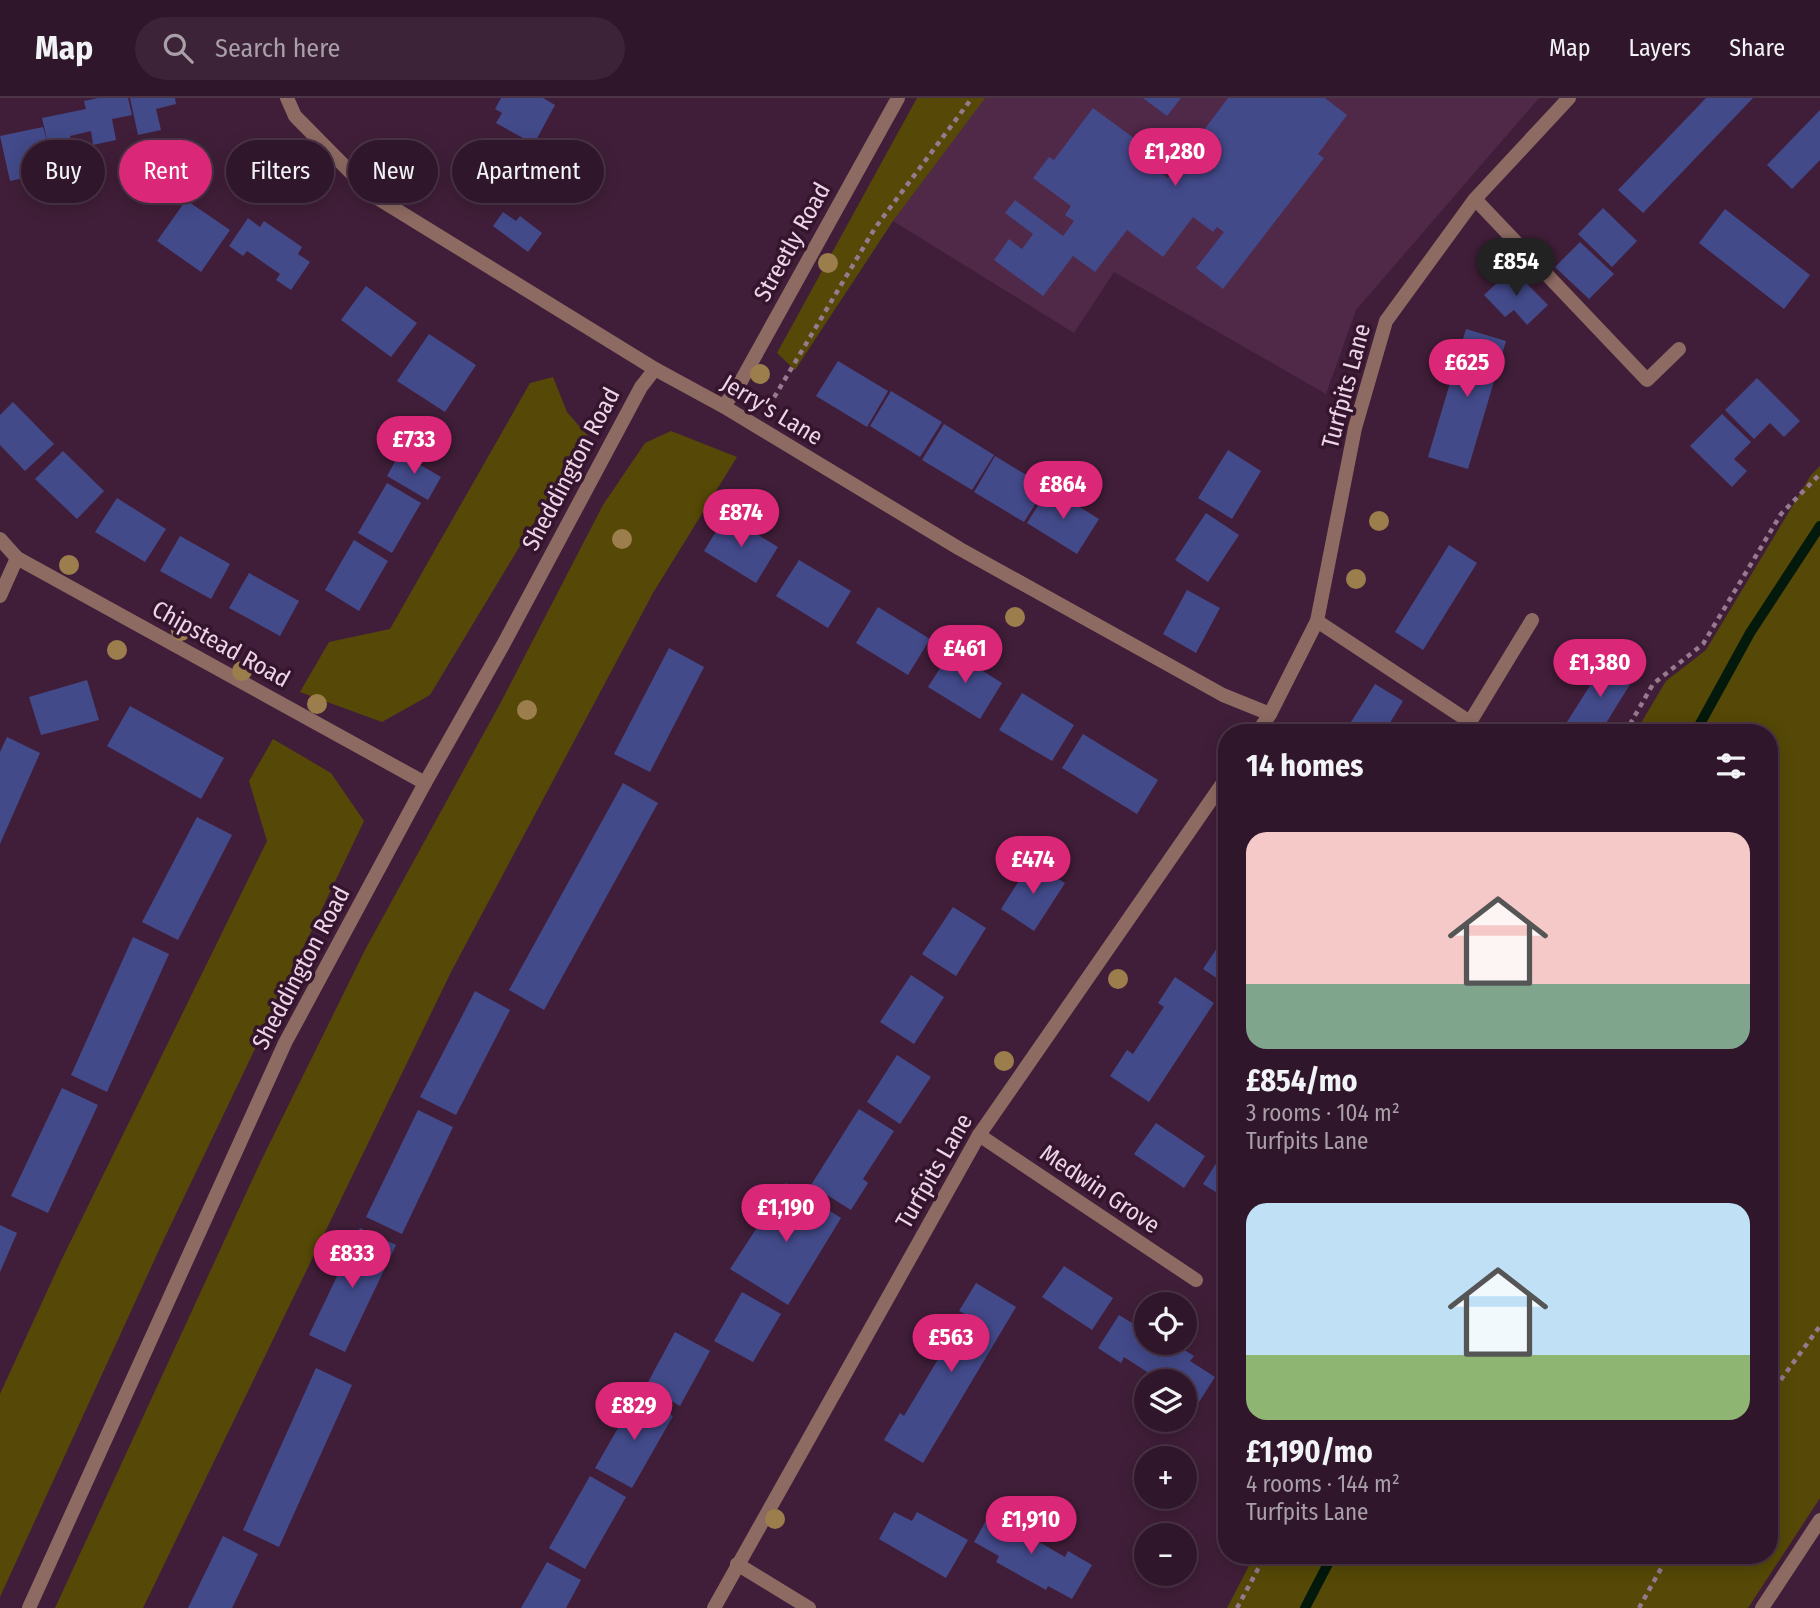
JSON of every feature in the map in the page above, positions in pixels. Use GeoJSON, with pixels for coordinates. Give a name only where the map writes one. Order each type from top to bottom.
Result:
{"type":"FeatureCollection","features":[{"type":"Feature","properties":{"kind":"street","name":"Jerry's Lane"},"geometry":{"type":"LineString","coordinates":[[286,98],[295,116],[374,195],[655,369],[723,406],[960,550],[1223,695],[1270,714]]}},
{"type":"Feature","properties":{"kind":"street","name":"Streetly Road"},"geometry":{"type":"LineString","coordinates":[[723,406],[735,392],[898,98]]}},
{"type":"Feature","properties":{"kind":"street","name":"Turfpits Lane"},"geometry":{"type":"LineString","coordinates":[[1263,724],[1317,621],[1355,428],[1386,321],[1475,200],[1569,98]]}},
{"type":"Feature","properties":{"kind":"street"},"geometry":{"type":"LineString","coordinates":[[1475,200],[1647,380],[1678,349]]}},
{"type":"Feature","properties":{"kind":"street","name":"Sheddington Road"},"geometry":{"type":"LineString","coordinates":[[29,1608],[285,1043],[641,387],[655,369]]}},
{"type":"Feature","properties":{"kind":"street","name":"Chipstead Road"},"geometry":{"type":"LineString","coordinates":[[0,540],[17,558],[425,783]]}},
{"type":"Feature","properties":{"kind":"street"},"geometry":{"type":"LineString","coordinates":[[0,596],[17,558]]}},
{"type":"Feature","properties":{"kind":"street"},"geometry":{"type":"LineString","coordinates":[[1317,621],[1470,722],[1532,620]]}},
{"type":"Feature","properties":{"kind":"street","name":"Turfpits Lane"},"geometry":{"type":"LineString","coordinates":[[714,1608],[979,1135],[1218,790]]}},
{"type":"Feature","properties":{"kind":"street","name":"Medwin Grove"},"geometry":{"type":"LineString","coordinates":[[979,1135],[1196,1280]]}},
{"type":"Feature","properties":{"kind":"street"},"geometry":{"type":"LineString","coordinates":[[1762,1608],[1820,1520]]}},
{"type":"Feature","properties":{"kind":"street"},"geometry":{"type":"LineString","coordinates":[[737,1564],[809,1608]]}},
{"type":"Feature","properties":{"kind":"path"},"geometry":{"type":"LineString","coordinates":[[757,427],[875,228],[972,98]]}},
{"type":"Feature","properties":{"kind":"path"},"geometry":{"type":"LineString","coordinates":[[1630,724],[1653,684],[1703,645],[1781,514],[1820,474]]}},
{"type":"Feature","properties":{"kind":"path"},"geometry":{"type":"LineString","coordinates":[[1778,1384],[1820,1326]]}},
{"type":"Feature","properties":{"kind":"path"},"geometry":{"type":"LineString","coordinates":[[1237,1608],[1261,1564]]}},
{"type":"Feature","properties":{"kind":"path"},"geometry":{"type":"LineString","coordinates":[[1639,1608],[1664,1564]]}},
{"type":"Feature","properties":{"kind":"shaded area"},"geometry":{"type":"Polygon","coordinates":[[[917,98],[985,98],[893,221],[795,370],[777,353],[917,98]]]}},
{"type":"Feature","properties":{"kind":"shaded area"},"geometry":{"type":"Polygon","coordinates":[[[984,98],[1539,98],[1356,310],[1326,394],[1114,272],[1074,333],[893,221],[984,98]]]}},
{"type":"Feature","properties":{"kind":"shaded area"},"geometry":{"type":"Polygon","coordinates":[[[553,377],[567,412],[587,435],[430,695],[382,722],[300,692],[329,642],[390,629],[530,383],[553,377]]]}},
{"type":"Feature","properties":{"kind":"shaded area"},"geometry":{"type":"Polygon","coordinates":[[[671,431],[737,457],[653,593],[451,972],[143,1608],[55,1608],[261,1161],[366,948],[501,702],[603,505],[645,443],[671,431]]]}},
{"type":"Feature","properties":{"kind":"shaded area"},"geometry":{"type":"Polygon","coordinates":[[[1820,466],[1820,1498],[1778,1562],[1778,724],[1640,724],[1666,681],[1706,650],[1811,475],[1820,466]]]}},
{"type":"Feature","properties":{"kind":"shaded area"},"geometry":{"type":"Polygon","coordinates":[[[273,739],[331,773],[364,821],[164,1239],[0,1597],[0,1394],[61,1261],[267,841],[249,781],[273,739]]]}},
{"type":"Feature","properties":{"kind":"shaded area"},"geometry":{"type":"Polygon","coordinates":[[[1250,1564],[1777,1564],[1748,1608],[1227,1608],[1250,1564]]]}},
{"type":"Feature","properties":{"kind":"building"},"geometry":{"type":"Polygon","coordinates":[[[128,98],[132,115],[112,119],[116,140],[105,142],[105,140],[92,140],[91,131],[70,136],[71,140],[47,140],[42,118],[86,109],[84,101],[128,98]]]}},
{"type":"Feature","properties":{"kind":"building"},"geometry":{"type":"Polygon","coordinates":[[[130,98],[175,98],[176,104],[156,109],[161,130],[138,135],[130,98]]]}},
{"type":"Feature","properties":{"kind":"building"},"geometry":{"type":"Polygon","coordinates":[[[501,98],[543,98],[555,105],[536,140],[527,140],[496,123],[502,113],[495,109],[501,98]]]}},
{"type":"Feature","properties":{"kind":"building"},"geometry":{"type":"Polygon","coordinates":[[[1143,98],[1181,98],[1167,116],[1143,98]]]}},
{"type":"Feature","properties":{"kind":"building"},"geometry":{"type":"Polygon","coordinates":[[[1228,98],[1325,98],[1347,115],[1318,154],[1324,158],[1223,289],[1196,268],[1224,232],[1217,227],[1213,232],[1193,217],[1163,257],[1127,230],[1095,272],[1073,256],[1043,296],[994,260],[1009,239],[1022,249],[1033,234],[1005,213],[1015,200],[1063,236],[1074,221],[1065,215],[1071,206],[1033,178],[1049,157],[1054,160],[1093,108],[1150,150],[1143,159],[1168,178],[1228,98]]]}},
{"type":"Feature","properties":{"kind":"building"},"geometry":{"type":"Polygon","coordinates":[[[1706,98],[1753,98],[1643,213],[1618,190],[1706,98]]]}},
{"type":"Feature","properties":{"kind":"building"},"geometry":{"type":"Polygon","coordinates":[[[1820,110],[1820,160],[1792,189],[1767,165],[1820,110]]]}},
{"type":"Feature","properties":{"kind":"building"},"geometry":{"type":"Polygon","coordinates":[[[43,127],[47,140],[21,140],[21,179],[10,181],[0,136],[43,127]]]}},
{"type":"Feature","properties":{"kind":"building"},"geometry":{"type":"Polygon","coordinates":[[[184,203],[190,203],[230,230],[201,272],[157,241],[184,203]]]}},
{"type":"Feature","properties":{"kind":"building"},"geometry":{"type":"Polygon","coordinates":[[[1603,208],[1637,241],[1612,267],[1578,234],[1603,208]]]}},
{"type":"Feature","properties":{"kind":"building"},"geometry":{"type":"Polygon","coordinates":[[[1725,209],[1810,275],[1784,309],[1699,243],[1725,209]]]}},
{"type":"Feature","properties":{"kind":"building"},"geometry":{"type":"Polygon","coordinates":[[[503,212],[516,221],[520,216],[542,233],[528,252],[493,226],[503,212]]]}},
{"type":"Feature","properties":{"kind":"building"},"geometry":{"type":"Polygon","coordinates":[[[248,218],[260,227],[264,221],[302,247],[298,254],[310,262],[291,290],[276,280],[280,274],[247,251],[243,256],[229,246],[248,218]]]}},
{"type":"Feature","properties":{"kind":"building"},"geometry":{"type":"Polygon","coordinates":[[[1580,242],[1614,274],[1589,299],[1555,267],[1580,242]]]}},
{"type":"Feature","properties":{"kind":"building"},"geometry":{"type":"Polygon","coordinates":[[[1512,269],[1548,305],[1527,325],[1514,310],[1505,317],[1484,295],[1512,269]]]}},
{"type":"Feature","properties":{"kind":"building"},"geometry":{"type":"Polygon","coordinates":[[[366,286],[417,323],[391,357],[341,320],[366,286]]]}},
{"type":"Feature","properties":{"kind":"building"},"geometry":{"type":"Polygon","coordinates":[[[1466,329],[1506,341],[1468,469],[1428,457],[1466,329]]]}},
{"type":"Feature","properties":{"kind":"building"},"geometry":{"type":"Polygon","coordinates":[[[429,334],[476,365],[445,412],[397,381],[429,334]]]}},
{"type":"Feature","properties":{"kind":"building"},"geometry":{"type":"Polygon","coordinates":[[[838,361],[888,391],[867,427],[816,396],[838,361]]]}},
{"type":"Feature","properties":{"kind":"building"},"geometry":{"type":"Polygon","coordinates":[[[1757,378],[1800,421],[1784,437],[1770,423],[1754,439],[1725,410],[1757,378]]]}},
{"type":"Feature","properties":{"kind":"building"},"geometry":{"type":"Polygon","coordinates":[[[891,391],[942,422],[920,457],[870,426],[891,391]]]}},
{"type":"Feature","properties":{"kind":"building"},"geometry":{"type":"Polygon","coordinates":[[[13,402],[54,444],[25,471],[0,445],[0,415],[13,402]]]}},
{"type":"Feature","properties":{"kind":"building"},"geometry":{"type":"Polygon","coordinates":[[[1722,414],[1751,442],[1734,459],[1747,471],[1732,487],[1690,446],[1722,414]]]}},
{"type":"Feature","properties":{"kind":"building"},"geometry":{"type":"Polygon","coordinates":[[[944,424],[994,455],[972,490],[922,460],[944,424]]]}},
{"type":"Feature","properties":{"kind":"building"},"geometry":{"type":"Polygon","coordinates":[[[1228,450],[1261,471],[1232,519],[1198,498],[1228,450]]]}},
{"type":"Feature","properties":{"kind":"building"},"geometry":{"type":"Polygon","coordinates":[[[63,451],[104,491],[77,519],[35,479],[63,451]]]}},
{"type":"Feature","properties":{"kind":"building"},"geometry":{"type":"Polygon","coordinates":[[[400,453],[441,477],[428,500],[387,476],[400,453]]]}},
{"type":"Feature","properties":{"kind":"building"},"geometry":{"type":"Polygon","coordinates":[[[995,456],[1046,487],[1024,522],[974,492],[995,456]]]}},
{"type":"Feature","properties":{"kind":"building"},"geometry":{"type":"Polygon","coordinates":[[[387,483],[421,503],[392,553],[358,533],[387,483]]]}},
{"type":"Feature","properties":{"kind":"building"},"geometry":{"type":"Polygon","coordinates":[[[1049,488],[1099,519],[1077,554],[1027,523],[1049,488]]]}},
{"type":"Feature","properties":{"kind":"building"},"geometry":{"type":"Polygon","coordinates":[[[117,498],[166,529],[145,562],[95,532],[117,498]]]}},
{"type":"Feature","properties":{"kind":"building"},"geometry":{"type":"Polygon","coordinates":[[[1206,513],[1239,535],[1208,582],[1175,560],[1206,513]]]}},
{"type":"Feature","properties":{"kind":"building"},"geometry":{"type":"Polygon","coordinates":[[[726,515],[778,547],[756,583],[704,551],[726,515]]]}},
{"type":"Feature","properties":{"kind":"building"},"geometry":{"type":"Polygon","coordinates":[[[180,536],[230,564],[211,599],[160,571],[180,536]]]}},
{"type":"Feature","properties":{"kind":"building"},"geometry":{"type":"Polygon","coordinates":[[[354,540],[388,561],[359,611],[325,590],[354,540]]]}},
{"type":"Feature","properties":{"kind":"building"},"geometry":{"type":"Polygon","coordinates":[[[1449,545],[1477,563],[1423,650],[1395,632],[1449,545]]]}},
{"type":"Feature","properties":{"kind":"building"},"geometry":{"type":"Polygon","coordinates":[[[799,560],[851,591],[828,628],[776,596],[799,560]]]}},
{"type":"Feature","properties":{"kind":"building"},"geometry":{"type":"Polygon","coordinates":[[[249,573],[299,601],[280,636],[229,608],[249,573]]]}},
{"type":"Feature","properties":{"kind":"building"},"geometry":{"type":"Polygon","coordinates":[[[1187,590],[1220,608],[1196,653],[1163,634],[1187,590]]]}},
{"type":"Feature","properties":{"kind":"building"},"geometry":{"type":"Polygon","coordinates":[[[878,607],[930,639],[908,675],[856,643],[878,607]]]}},
{"type":"Feature","properties":{"kind":"building"},"geometry":{"type":"Polygon","coordinates":[[[669,648],[704,667],[650,772],[614,754],[669,648]]]}},
{"type":"Feature","properties":{"kind":"building"},"geometry":{"type":"Polygon","coordinates":[[[951,651],[1002,683],[980,719],[928,687],[951,651]]]}},
{"type":"Feature","properties":{"kind":"building"},"geometry":{"type":"Polygon","coordinates":[[[1608,657],[1636,675],[1606,724],[1566,724],[1608,657]]]}},
{"type":"Feature","properties":{"kind":"building"},"geometry":{"type":"Polygon","coordinates":[[[87,680],[99,720],[41,735],[29,697],[87,680]]]}},
{"type":"Feature","properties":{"kind":"building"},"geometry":{"type":"Polygon","coordinates":[[[1375,684],[1403,701],[1389,724],[1350,724],[1375,684]]]}},
{"type":"Feature","properties":{"kind":"building"},"geometry":{"type":"Polygon","coordinates":[[[1022,693],[1074,725],[1052,761],[999,730],[1022,693]]]}},
{"type":"Feature","properties":{"kind":"building"},"geometry":{"type":"Polygon","coordinates":[[[130,706],[224,758],[201,799],[107,746],[130,706]]]}},
{"type":"Feature","properties":{"kind":"building"},"geometry":{"type":"Polygon","coordinates":[[[1083,734],[1158,780],[1137,814],[1062,768],[1083,734]]]}},
{"type":"Feature","properties":{"kind":"building"},"geometry":{"type":"Polygon","coordinates":[[[7,737],[40,753],[0,844],[0,752],[7,737]]]}},
{"type":"Feature","properties":{"kind":"building"},"geometry":{"type":"Polygon","coordinates":[[[623,783],[658,803],[544,1010],[509,990],[623,783]]]}},
{"type":"Feature","properties":{"kind":"building"},"geometry":{"type":"Polygon","coordinates":[[[197,817],[232,835],[178,940],[142,922],[197,817]]]}},
{"type":"Feature","properties":{"kind":"building"},"geometry":{"type":"Polygon","coordinates":[[[1031,862],[1065,883],[1034,931],[1001,909],[1031,862]]]}},
{"type":"Feature","properties":{"kind":"building"},"geometry":{"type":"Polygon","coordinates":[[[953,907],[986,928],[956,976],[922,954],[953,907]]]}},
{"type":"Feature","properties":{"kind":"building"},"geometry":{"type":"Polygon","coordinates":[[[133,937],[169,954],[107,1092],[71,1075],[133,937]]]}},
{"type":"Feature","properties":{"kind":"building"},"geometry":{"type":"Polygon","coordinates":[[[1218,946],[1218,979],[1203,969],[1218,946]]]}},
{"type":"Feature","properties":{"kind":"building"},"geometry":{"type":"Polygon","coordinates":[[[911,975],[944,997],[914,1044],[880,1022],[911,975]]]}},
{"type":"Feature","properties":{"kind":"building"},"geometry":{"type":"Polygon","coordinates":[[[1175,977],[1214,1003],[1149,1102],[1110,1076],[1127,1050],[1133,1054],[1164,1007],[1158,1003],[1175,977]]]}},
{"type":"Feature","properties":{"kind":"building"},"geometry":{"type":"Polygon","coordinates":[[[475,991],[510,1010],[456,1115],[420,1097],[475,991]]]}},
{"type":"Feature","properties":{"kind":"building"},"geometry":{"type":"Polygon","coordinates":[[[897,1055],[931,1077],[900,1124],[867,1102],[897,1055]]]}},
{"type":"Feature","properties":{"kind":"building"},"geometry":{"type":"Polygon","coordinates":[[[62,1088],[98,1105],[48,1213],[11,1196],[62,1088]]]}},
{"type":"Feature","properties":{"kind":"building"},"geometry":{"type":"Polygon","coordinates":[[[859,1109],[894,1131],[863,1179],[868,1183],[851,1210],[811,1185],[859,1109]]]}},
{"type":"Feature","properties":{"kind":"building"},"geometry":{"type":"Polygon","coordinates":[[[418,1110],[453,1127],[402,1234],[366,1217],[418,1110]]]}},
{"type":"Feature","properties":{"kind":"building"},"geometry":{"type":"Polygon","coordinates":[[[1156,1123],[1205,1156],[1184,1188],[1134,1154],[1156,1123]]]}},
{"type":"Feature","properties":{"kind":"building"},"geometry":{"type":"Polygon","coordinates":[[[1218,1160],[1218,1193],[1203,1184],[1218,1160]]]}},
{"type":"Feature","properties":{"kind":"building"},"geometry":{"type":"Polygon","coordinates":[[[786,1183],[841,1218],[788,1305],[730,1269],[786,1183]]]}},
{"type":"Feature","properties":{"kind":"building"},"geometry":{"type":"Polygon","coordinates":[[[0,1225],[17,1233],[0,1272],[0,1225]]]}},
{"type":"Feature","properties":{"kind":"building"},"geometry":{"type":"Polygon","coordinates":[[[360,1228],[396,1245],[345,1352],[309,1335],[360,1228]]]}},
{"type":"Feature","properties":{"kind":"building"},"geometry":{"type":"Polygon","coordinates":[[[1064,1266],[1113,1298],[1092,1330],[1042,1297],[1064,1266]]]}},
{"type":"Feature","properties":{"kind":"building"},"geometry":{"type":"Polygon","coordinates":[[[976,1283],[1016,1307],[923,1463],[884,1440],[900,1413],[904,1416],[965,1314],[959,1311],[976,1283]]]}},
{"type":"Feature","properties":{"kind":"building"},"geometry":{"type":"Polygon","coordinates":[[[742,1292],[781,1314],[753,1362],[714,1341],[742,1292]]]}},
{"type":"Feature","properties":{"kind":"building"},"geometry":{"type":"Polygon","coordinates":[[[1119,1315],[1134,1324],[1134,1355],[1192,1355],[1190,1361],[1215,1377],[1197,1405],[1197,1369],[1142,1369],[1124,1357],[1121,1363],[1098,1348],[1119,1315]]]}},
{"type":"Feature","properties":{"kind":"building"},"geometry":{"type":"Polygon","coordinates":[[[675,1332],[710,1351],[680,1406],[646,1386],[675,1332]]]}},
{"type":"Feature","properties":{"kind":"building"},"geometry":{"type":"Polygon","coordinates":[[[316,1368],[352,1385],[279,1547],[243,1530],[316,1368]]]}},
{"type":"Feature","properties":{"kind":"building"},"geometry":{"type":"Polygon","coordinates":[[[637,1395],[673,1416],[632,1488],[595,1468],[637,1395]]]}},
{"type":"Feature","properties":{"kind":"building"},"geometry":{"type":"Polygon","coordinates":[[[590,1476],[626,1497],[585,1569],[549,1548],[590,1476]]]}},
{"type":"Feature","properties":{"kind":"building"},"geometry":{"type":"Polygon","coordinates":[[[993,1508],[1018,1522],[1015,1528],[1065,1557],[1068,1551],[1092,1565],[1072,1599],[1048,1586],[1046,1590],[996,1562],[999,1556],[974,1542],[993,1508]]]}},
{"type":"Feature","properties":{"kind":"building"},"geometry":{"type":"Polygon","coordinates":[[[894,1512],[912,1521],[917,1512],[968,1540],[946,1578],[879,1539],[894,1512]]]}},
{"type":"Feature","properties":{"kind":"building"},"geometry":{"type":"Polygon","coordinates":[[[223,1536],[258,1554],[232,1608],[188,1608],[223,1536]]]}},
{"type":"Feature","properties":{"kind":"building"},"geometry":{"type":"Polygon","coordinates":[[[547,1562],[581,1580],[566,1608],[521,1608],[547,1562]]]}},
{"type":"Feature","properties":{"kind":"waterway"},"geometry":{"type":"LineString","coordinates":[[1700,724],[1750,633],[1820,526]]}},
{"type":"Feature","properties":{"kind":"waterway"},"geometry":{"type":"LineString","coordinates":[[1305,1608],[1328,1564]]}}]}
